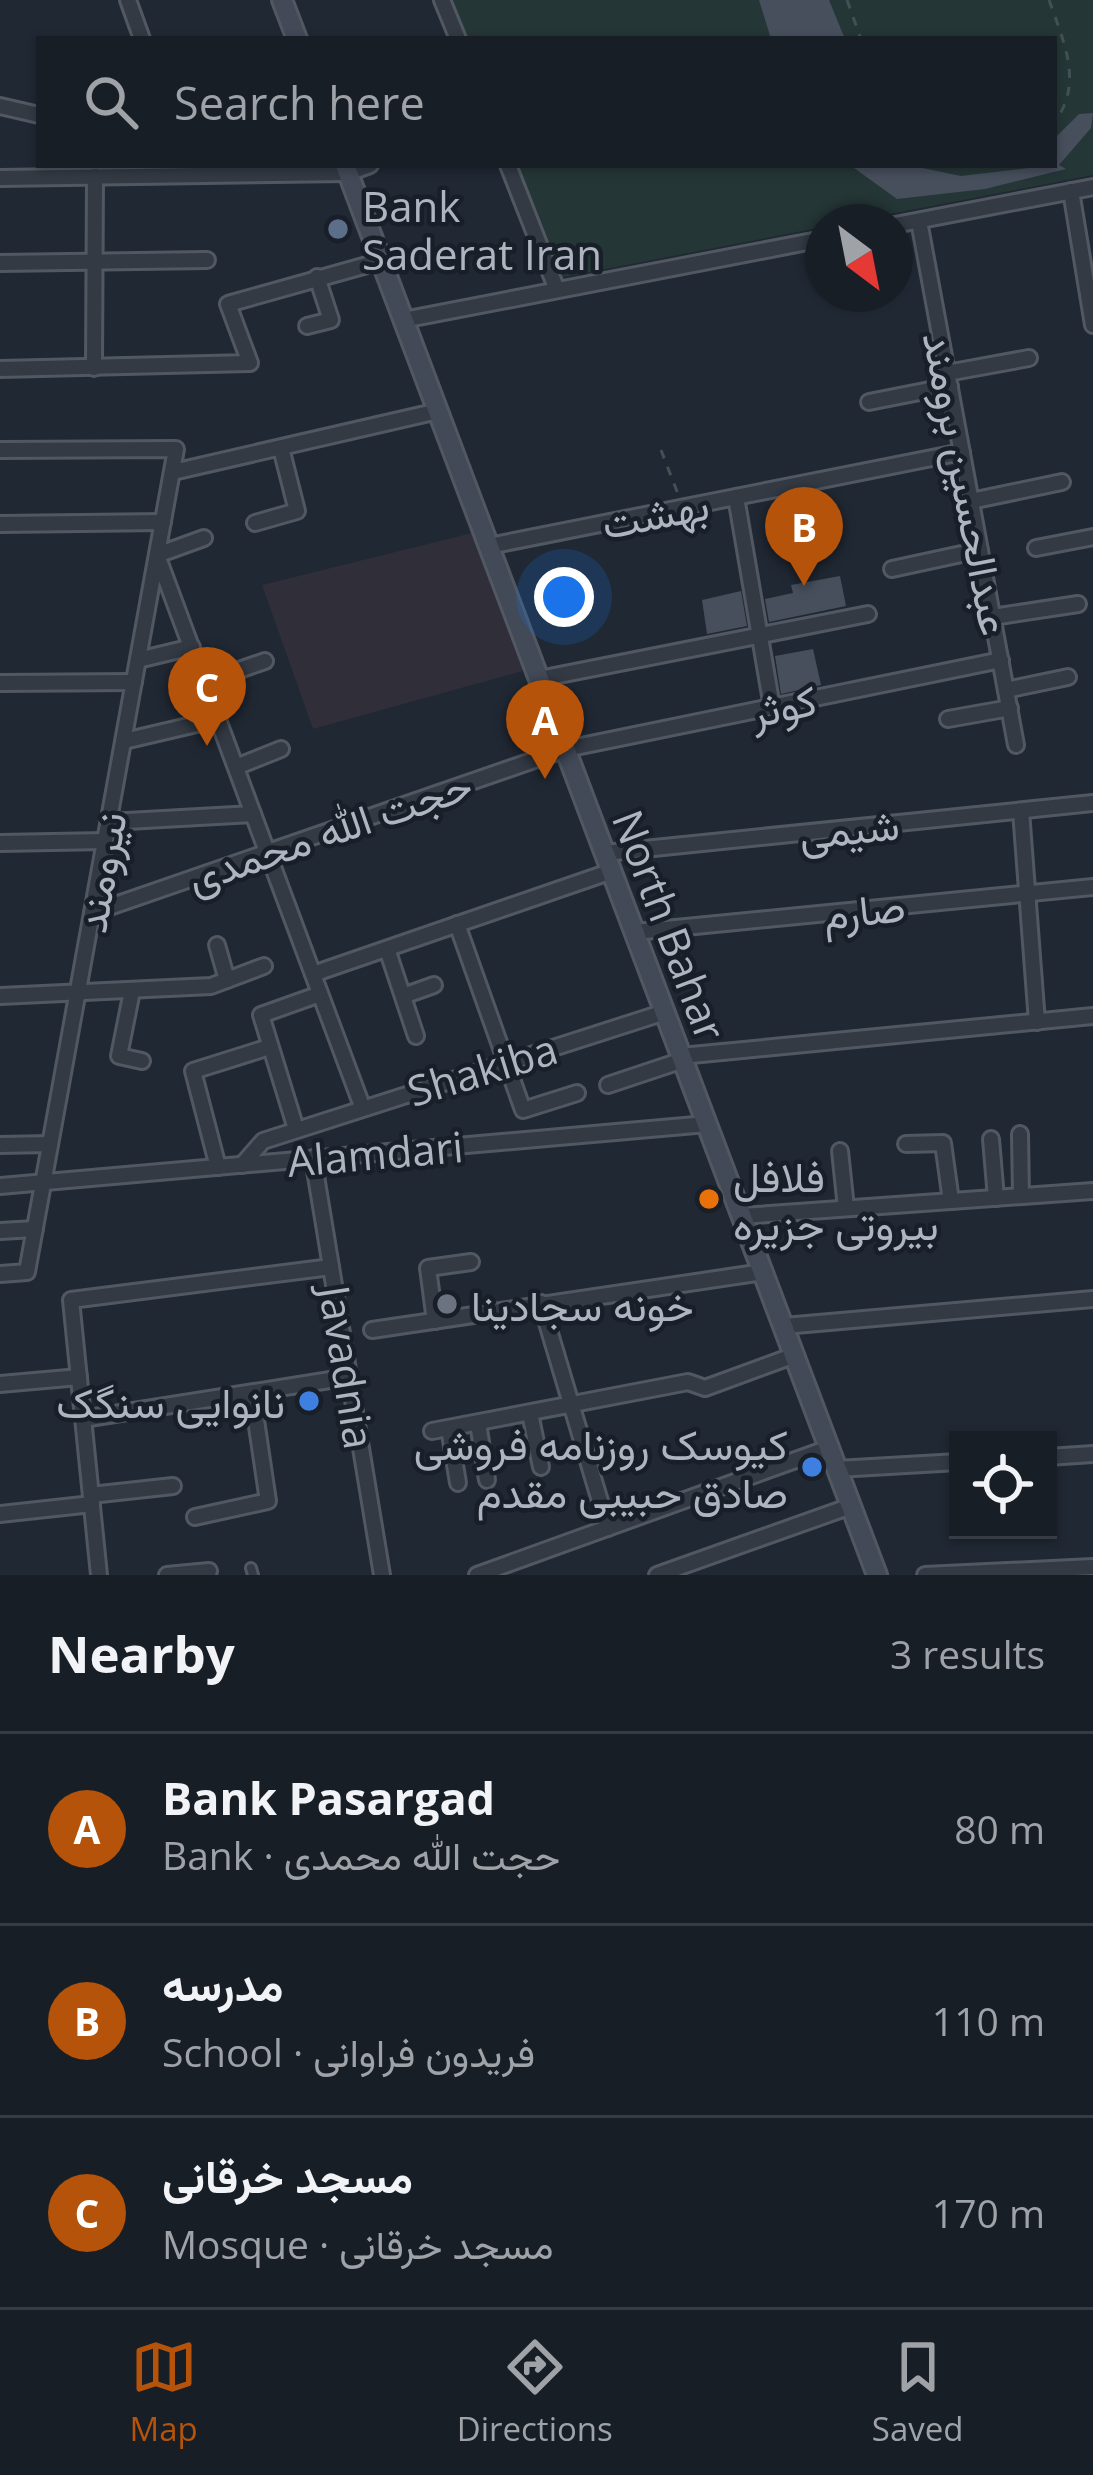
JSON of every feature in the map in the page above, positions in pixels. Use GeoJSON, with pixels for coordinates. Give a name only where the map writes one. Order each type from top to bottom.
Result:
{"type":"FeatureCollection","features":[{"type":"Feature","properties":{"kind":"main road"},"geometry":{"type":"LineString","coordinates":[[283,0],[296,36]]}},
{"type":"Feature","properties":{"kind":"main road","name":"North Bahar"},"geometry":{"type":"LineString","coordinates":[[346,169],[878,1575]]}},
{"type":"Feature","properties":{"kind":"street"},"geometry":{"type":"LineString","coordinates":[[128,0],[141,36]]}},
{"type":"Feature","properties":{"kind":"street"},"geometry":{"type":"LineString","coordinates":[[442,0],[457,36]]}},
{"type":"Feature","properties":{"kind":"street"},"geometry":{"type":"LineString","coordinates":[[0,106],[36,114]]}},
{"type":"Feature","properties":{"kind":"street"},"geometry":{"type":"LineString","coordinates":[[509,168],[557,290]]}},
{"type":"Feature","properties":{"kind":"street"},"geometry":{"type":"LineString","coordinates":[[0,178],[46,171],[95,176],[346,169]]}},
{"type":"Feature","properties":{"kind":"street"},"geometry":{"type":"LineString","coordinates":[[94,368],[95,176]]}},
{"type":"Feature","properties":{"kind":"street"},"geometry":{"type":"LineString","coordinates":[[913,221],[1093,187]]}},
{"type":"Feature","properties":{"kind":"street"},"geometry":{"type":"LineString","coordinates":[[1071,191],[1093,325]]}},
{"type":"Feature","properties":{"kind":"street","name":"عبدالحسین برومند"},"geometry":{"type":"LineString","coordinates":[[919,220],[1016,745]]}},
{"type":"Feature","properties":{"kind":"street"},"geometry":{"type":"LineString","coordinates":[[403,320],[805,242]]}},
{"type":"Feature","properties":{"kind":"street"},"geometry":{"type":"LineString","coordinates":[[0,263],[207,260]]}},
{"type":"Feature","properties":{"kind":"street"},"geometry":{"type":"LineString","coordinates":[[0,369],[250,363],[228,304],[381,261]]}},
{"type":"Feature","properties":{"kind":"street"},"geometry":{"type":"LineString","coordinates":[[307,326],[331,320],[317,277]]}},
{"type":"Feature","properties":{"kind":"street"},"geometry":{"type":"LineString","coordinates":[[869,402],[1029,358]]}},
{"type":"Feature","properties":{"kind":"street"},"geometry":{"type":"LineString","coordinates":[[0,450],[176,449],[172,472],[438,411]]}},
{"type":"Feature","properties":{"kind":"street"},"geometry":{"type":"LineString","coordinates":[[255,523],[297,511],[281,448]]}},
{"type":"Feature","properties":{"kind":"street","name":"بهشت"},"geometry":{"type":"LineString","coordinates":[[489,546],[962,452]]}},
{"type":"Feature","properties":{"kind":"street","name":"نیرومند"},"geometry":{"type":"LineString","coordinates":[[0,1274],[27,1272],[172,472]]}},
{"type":"Feature","properties":{"kind":"street"},"geometry":{"type":"LineString","coordinates":[[971,501],[1063,482]]}},
{"type":"Feature","properties":{"kind":"street"},"geometry":{"type":"LineString","coordinates":[[736,497],[772,707]]}},
{"type":"Feature","properties":{"kind":"street"},"geometry":{"type":"LineString","coordinates":[[0,524],[164,522]]}},
{"type":"Feature","properties":{"kind":"street"},"geometry":{"type":"LineString","coordinates":[[1036,548],[1093,537]]}},
{"type":"Feature","properties":{"kind":"street"},"geometry":{"type":"LineString","coordinates":[[204,538],[158,555],[266,849]]}},
{"type":"Feature","properties":{"kind":"street"},"geometry":{"type":"LineString","coordinates":[[892,569],[980,550]]}},
{"type":"Feature","properties":{"kind":"street"},"geometry":{"type":"LineString","coordinates":[[993,617],[1078,604]]}},
{"type":"Feature","properties":{"kind":"street"},"geometry":{"type":"LineString","coordinates":[[539,679],[868,614]]}},
{"type":"Feature","properties":{"kind":"street"},"geometry":{"type":"LineString","coordinates":[[138,660],[192,647]]}},
{"type":"Feature","properties":{"kind":"street","name":"کوثر"},"geometry":{"type":"LineString","coordinates":[[566,749],[1000,660]]}},
{"type":"Feature","properties":{"kind":"street"},"geometry":{"type":"LineString","coordinates":[[204,682],[265,661]]}},
{"type":"Feature","properties":{"kind":"street"},"geometry":{"type":"LineString","coordinates":[[1006,691],[1069,677]]}},
{"type":"Feature","properties":{"kind":"street"},"geometry":{"type":"LineString","coordinates":[[0,683],[134,682]]}},
{"type":"Feature","properties":{"kind":"street"},"geometry":{"type":"LineString","coordinates":[[948,719],[1010,708]]}},
{"type":"Feature","properties":{"kind":"street"},"geometry":{"type":"LineString","coordinates":[[124,740],[218,719]]}},
{"type":"Feature","properties":{"kind":"street"},"geometry":{"type":"LineString","coordinates":[[236,767],[281,749]]}},
{"type":"Feature","properties":{"kind":"street","name":"حجت الله محمدی"},"geometry":{"type":"LineString","coordinates":[[92,913],[566,749]]}},
{"type":"Feature","properties":{"kind":"street","name":"شیمی"},"geometry":{"type":"LineString","coordinates":[[313,974],[457,925],[608,862],[1093,803]]}},
{"type":"Feature","properties":{"kind":"street"},"geometry":{"type":"LineString","coordinates":[[1021,811],[1037,1022]]}},
{"type":"Feature","properties":{"kind":"street"},"geometry":{"type":"LineString","coordinates":[[109,822],[254,814]]}},
{"type":"Feature","properties":{"kind":"street"},"geometry":{"type":"LineString","coordinates":[[0,843],[105,841]]}},
{"type":"Feature","properties":{"kind":"street"},"geometry":{"type":"LineString","coordinates":[[273,867],[362,1106]]}},
{"type":"Feature","properties":{"kind":"street","name":"صارم"},"geometry":{"type":"LineString","coordinates":[[635,932],[1093,887]]}},
{"type":"Feature","properties":{"kind":"street"},"geometry":{"type":"LineString","coordinates":[[457,925],[523,1111],[577,1093]]}},
{"type":"Feature","properties":{"kind":"street"},"geometry":{"type":"LineString","coordinates":[[217,945],[227,980]]}},
{"type":"Feature","properties":{"kind":"street"},"geometry":{"type":"LineString","coordinates":[[387,949],[416,1036]]}},
{"type":"Feature","properties":{"kind":"street"},"geometry":{"type":"LineString","coordinates":[[0,996],[131,991],[227,980],[263,966]]}},
{"type":"Feature","properties":{"kind":"street"},"geometry":{"type":"LineString","coordinates":[[403,996],[434,985]]}},
{"type":"Feature","properties":{"kind":"street"},"geometry":{"type":"LineString","coordinates":[[131,991],[119,1056],[142,1061]]}},
{"type":"Feature","properties":{"kind":"street"},"geometry":{"type":"LineString","coordinates":[[296,1129],[261,1015],[320,994]]}},
{"type":"Feature","properties":{"kind":"street","name":"Shakiba"},"geometry":{"type":"LineString","coordinates":[[242,1165],[263,1141],[296,1129],[664,1012]]}},
{"type":"Feature","properties":{"kind":"street"},"geometry":{"type":"LineString","coordinates":[[608,1085],[682,1058],[1093,1016]]}},
{"type":"Feature","properties":{"kind":"street"},"geometry":{"type":"LineString","coordinates":[[218,1166],[193,1071],[262,1049]]}},
{"type":"Feature","properties":{"kind":"street","name":"Alamdari"},"geometry":{"type":"LineString","coordinates":[[0,1186],[707,1124]]}},
{"type":"Feature","properties":{"kind":"street"},"geometry":{"type":"LineString","coordinates":[[1020,1134],[1022,1196]]}},
{"type":"Feature","properties":{"kind":"street"},"geometry":{"type":"LineString","coordinates":[[992,1139],[996,1198]]}},
{"type":"Feature","properties":{"kind":"street"},"geometry":{"type":"LineString","coordinates":[[906,1144],[938,1141],[945,1147],[951,1201]]}},
{"type":"Feature","properties":{"kind":"street"},"geometry":{"type":"LineString","coordinates":[[0,1144],[50,1144]]}},
{"type":"Feature","properties":{"kind":"street"},"geometry":{"type":"LineString","coordinates":[[840,1151],[846,1208]]}},
{"type":"Feature","properties":{"kind":"street","name":"Javadnia"},"geometry":{"type":"LineString","coordinates":[[313,1158],[382,1575]]}},
{"type":"Feature","properties":{"kind":"street"},"geometry":{"type":"LineString","coordinates":[[742,1216],[1093,1191]]}},
{"type":"Feature","properties":{"kind":"street"},"geometry":{"type":"LineString","coordinates":[[0,1232],[34,1228]]}},
{"type":"Feature","properties":{"kind":"street"},"geometry":{"type":"LineString","coordinates":[[435,1321],[428,1268],[471,1262]]}},
{"type":"Feature","properties":{"kind":"street"},"geometry":{"type":"LineString","coordinates":[[99,1575],[71,1300],[331,1268]]}},
{"type":"Feature","properties":{"kind":"street"},"geometry":{"type":"LineString","coordinates":[[372,1330],[763,1272]]}},
{"type":"Feature","properties":{"kind":"street"},"geometry":{"type":"LineString","coordinates":[[784,1326],[1093,1299]]}},
{"type":"Feature","properties":{"kind":"street"},"geometry":{"type":"LineString","coordinates":[[541,1304],[608,1528]]}},
{"type":"Feature","properties":{"kind":"street"},"geometry":{"type":"LineString","coordinates":[[432,1431],[688,1382],[702,1388],[794,1355]]}},
{"type":"Feature","properties":{"kind":"street"},"geometry":{"type":"LineString","coordinates":[[83,1419],[350,1377]]}},
{"type":"Feature","properties":{"kind":"street"},"geometry":{"type":"LineString","coordinates":[[0,1384],[79,1378]]}},
{"type":"Feature","properties":{"kind":"street"},"geometry":{"type":"LineString","coordinates":[[195,1517],[268,1501],[252,1393]]}},
{"type":"Feature","properties":{"kind":"street"},"geometry":{"type":"LineString","coordinates":[[530,1413],[541,1467]]}},
{"type":"Feature","properties":{"kind":"street"},"geometry":{"type":"LineString","coordinates":[[478,1423],[487,1480]]}},
{"type":"Feature","properties":{"kind":"street"},"geometry":{"type":"LineString","coordinates":[[449,1428],[458,1483]]}},
{"type":"Feature","properties":{"kind":"street"},"geometry":{"type":"LineString","coordinates":[[477,1575],[830,1448]]}},
{"type":"Feature","properties":{"kind":"street"},"geometry":{"type":"LineString","coordinates":[[1057,1456],[1093,1454]]}},
{"type":"Feature","properties":{"kind":"street"},"geometry":{"type":"LineString","coordinates":[[837,1468],[949,1462]]}},
{"type":"Feature","properties":{"kind":"street"},"geometry":{"type":"LineString","coordinates":[[0,1514],[173,1486]]}},
{"type":"Feature","properties":{"kind":"street"},"geometry":{"type":"LineString","coordinates":[[657,1575],[851,1506]]}},
{"type":"Feature","properties":{"kind":"street"},"geometry":{"type":"LineString","coordinates":[[925,1575],[1093,1567]]}},
{"type":"Feature","properties":{"kind":"street"},"geometry":{"type":"LineString","coordinates":[[167,1575],[208,1571]]}},
{"type":"Feature","properties":{"kind":"path"},"geometry":{"type":"LineString","coordinates":[[847,0],[860,36]]}},
{"type":"Feature","properties":{"kind":"path"},"geometry":{"type":"LineString","coordinates":[[1049,0],[1071,71],[1071,91],[1057,118]]}},
{"type":"Feature","properties":{"kind":"path"},"geometry":{"type":"LineString","coordinates":[[662,450],[682,507]]}},
{"type":"Feature","properties":{"kind":"shaded area"},"geometry":{"type":"Polygon","coordinates":[[[449,0],[1093,0],[1093,175],[913,210],[913,204],[805,204],[805,230],[559,278],[515,168],[1057,168],[1057,36],[463,36],[449,0]]]}},
{"type":"Feature","properties":{"kind":"shaded area"},"geometry":{"type":"Polygon","coordinates":[[[472,533],[526,670],[313,729],[262,585],[472,533]]]}},
{"type":"Feature","properties":{"kind":"building"},"geometry":{"type":"Polygon","coordinates":[[[759,0],[829,0],[844,36],[770,36],[759,0]]]}},
{"type":"Feature","properties":{"kind":"building"},"geometry":{"type":"Polygon","coordinates":[[[1093,113],[1091,128],[1059,165],[1066,169],[985,189],[897,199],[854,168],[922,168],[961,176],[1057,168],[1057,136],[1079,114],[1093,113]]]}},
{"type":"Feature","properties":{"kind":"building"},"geometry":{"type":"Polygon","coordinates":[[[840,576],[846,606],[769,622],[765,599],[793,593],[791,585],[840,576]]]}},
{"type":"Feature","properties":{"kind":"building"},"geometry":{"type":"Polygon","coordinates":[[[741,591],[747,626],[707,634],[702,600],[741,591]]]}},
{"type":"Feature","properties":{"kind":"building"},"geometry":{"type":"Polygon","coordinates":[[[813,649],[821,685],[781,694],[775,656],[813,649]]]}},
{"type":"Feature","properties":{"kind":"place","name":"Bank Saderat Iran"},"geometry":{"type":"Point","coordinates":[338,229]}},
{"type":"Feature","properties":{"kind":"place","name":"مدرسه"},"geometry":{"type":"Point","coordinates":[804,586]}},
{"type":"Feature","properties":{"kind":"place","name":"مسجد خرقانی"},"geometry":{"type":"Point","coordinates":[207,746]}},
{"type":"Feature","properties":{"kind":"place","name":"Bank Pasargad"},"geometry":{"type":"Point","coordinates":[545,779]}},
{"type":"Feature","properties":{"kind":"place","name":"فلافل بیروتی جزیره"},"geometry":{"type":"Point","coordinates":[709,1199]}},
{"type":"Feature","properties":{"kind":"place","name":"خونه سجادینا"},"geometry":{"type":"Point","coordinates":[447,1304]}},
{"type":"Feature","properties":{"kind":"place","name":"نانوایی سنگک"},"geometry":{"type":"Point","coordinates":[309,1401]}},
{"type":"Feature","properties":{"kind":"place","name":"کیوسک روزنامه فروشی صادق حبیبی مقدم"},"geometry":{"type":"Point","coordinates":[812,1467]}}]}
